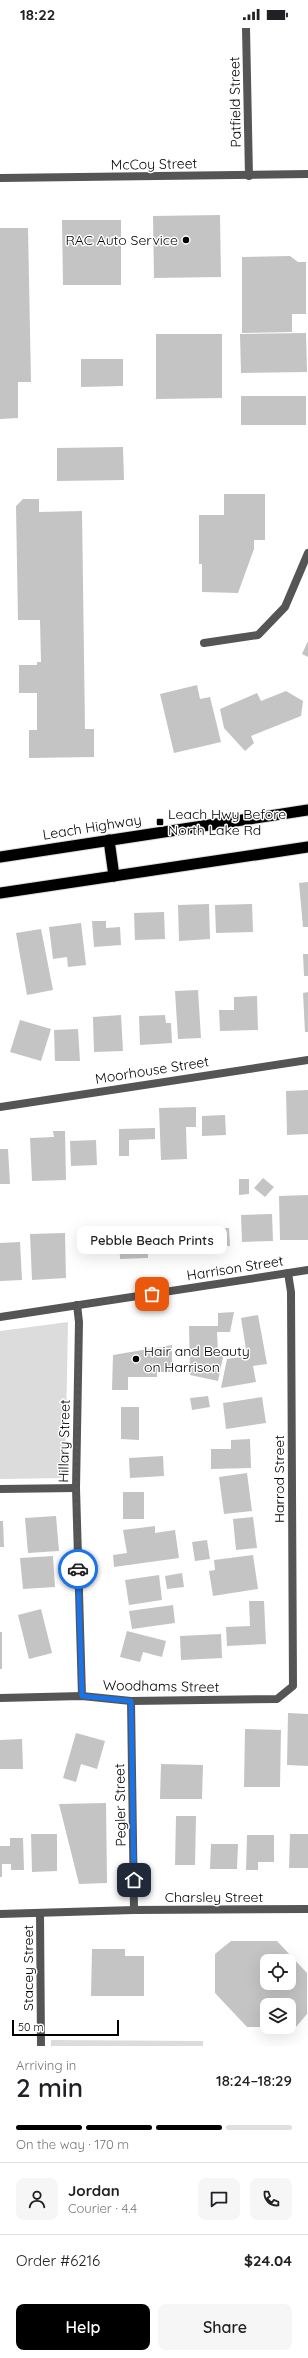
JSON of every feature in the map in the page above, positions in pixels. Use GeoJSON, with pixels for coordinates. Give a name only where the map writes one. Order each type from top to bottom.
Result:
{"type":"FeatureCollection","features":[{"type":"Feature","properties":{"kind":"highway","name":"Leach Highway"},"geometry":{"type":"LineString","coordinates":[[0,857],[308,810]]}},
{"type":"Feature","properties":{"kind":"highway"},"geometry":{"type":"LineString","coordinates":[[109,840],[114,876]]}},
{"type":"Feature","properties":{"kind":"highway"},"geometry":{"type":"LineString","coordinates":[[0,893],[308,847]]}},
{"type":"Feature","properties":{"kind":"street","name":"Patfield Street"},"geometry":{"type":"LineString","coordinates":[[246,28],[249,176]]}},
{"type":"Feature","properties":{"kind":"street","name":"McCoy Street"},"geometry":{"type":"LineString","coordinates":[[0,178],[249,176],[308,174]]}},
{"type":"Feature","properties":{"kind":"street"},"geometry":{"type":"LineString","coordinates":[[204,643],[258,634],[285,607],[308,553]]}},
{"type":"Feature","properties":{"kind":"street","name":"Moorhouse Street"},"geometry":{"type":"LineString","coordinates":[[0,1107],[308,1060]]}},
{"type":"Feature","properties":{"kind":"street","name":"Harrison Street"},"geometry":{"type":"LineString","coordinates":[[0,1317],[308,1270]]}},
{"type":"Feature","properties":{"kind":"street","name":"Harrod Street"},"geometry":{"type":"LineString","coordinates":[[288,1273],[291,1292],[293,1686]]}},
{"type":"Feature","properties":{"kind":"street","name":"Hillary Street"},"geometry":{"type":"LineString","coordinates":[[77,1305],[79,1322],[76,1488],[82,1696]]}},
{"type":"Feature","properties":{"kind":"street"},"geometry":{"type":"LineString","coordinates":[[0,1489],[76,1488]]}},
{"type":"Feature","properties":{"kind":"street","name":"Woodhams Street"},"geometry":{"type":"LineString","coordinates":[[0,1698],[82,1696],[131,1701],[277,1699],[293,1686]]}},
{"type":"Feature","properties":{"kind":"street","name":"Pegler Street"},"geometry":{"type":"LineString","coordinates":[[131,1701],[134,1910]]}},
{"type":"Feature","properties":{"kind":"street","name":"Charsley Street"},"geometry":{"type":"LineString","coordinates":[[0,1914],[134,1910],[308,1909]]}},
{"type":"Feature","properties":{"kind":"street","name":"Stacey Street"},"geometry":{"type":"LineString","coordinates":[[40,1913],[41,2046]]}},
{"type":"Feature","properties":{"kind":"shaded area"},"geometry":{"type":"Polygon","coordinates":[[[68,1322],[65,1478],[0,1479],[0,1331],[68,1322]]]}},
{"type":"Feature","properties":{"kind":"shaded area"},"geometry":{"type":"Polygon","coordinates":[[[51,2040],[203,2041],[203,2046],[51,2046],[51,2040]]]}},
{"type":"Feature","properties":{"kind":"building"},"geometry":{"type":"Polygon","coordinates":[[[220,215],[221,277],[154,278],[153,216],[220,215]]]}},
{"type":"Feature","properties":{"kind":"building"},"geometry":{"type":"Polygon","coordinates":[[[62,220],[121,220],[121,285],[63,285],[62,220]]]}},
{"type":"Feature","properties":{"kind":"building"},"geometry":{"type":"Polygon","coordinates":[[[0,228],[28,228],[31,382],[18,382],[18,418],[0,419],[0,228]]]}},
{"type":"Feature","properties":{"kind":"building"},"geometry":{"type":"Polygon","coordinates":[[[290,256],[298,262],[306,262],[306,314],[292,314],[292,332],[242,333],[242,257],[290,256]]]}},
{"type":"Feature","properties":{"kind":"building"},"geometry":{"type":"Polygon","coordinates":[[[306,333],[307,372],[241,373],[240,334],[306,333]]]}},
{"type":"Feature","properties":{"kind":"building"},"geometry":{"type":"Polygon","coordinates":[[[156,334],[222,334],[222,398],[156,399],[156,334]]]}},
{"type":"Feature","properties":{"kind":"building"},"geometry":{"type":"Polygon","coordinates":[[[81,359],[123,359],[123,386],[81,387],[81,359]]]}},
{"type":"Feature","properties":{"kind":"building"},"geometry":{"type":"Polygon","coordinates":[[[241,396],[306,396],[306,425],[241,425],[241,396]]]}},
{"type":"Feature","properties":{"kind":"building"},"geometry":{"type":"Polygon","coordinates":[[[123,447],[124,480],[57,481],[57,448],[123,447]]]}},
{"type":"Feature","properties":{"kind":"building"},"geometry":{"type":"Polygon","coordinates":[[[224,494],[265,494],[265,540],[254,540],[254,549],[238,593],[202,592],[202,564],[199,564],[199,515],[224,515],[224,494]]]}},
{"type":"Feature","properties":{"kind":"building"},"geometry":{"type":"Polygon","coordinates":[[[23,499],[39,499],[39,512],[82,511],[85,729],[94,729],[94,757],[29,758],[29,730],[37,730],[37,693],[19,693],[19,665],[37,665],[37,662],[41,662],[40,620],[18,620],[16,506],[23,499]]]}},
{"type":"Feature","properties":{"kind":"building"},"geometry":{"type":"Polygon","coordinates":[[[308,641],[308,657],[302,654],[308,641]]]}},
{"type":"Feature","properties":{"kind":"building"},"geometry":{"type":"Polygon","coordinates":[[[197,685],[200,699],[210,697],[221,742],[174,753],[160,694],[197,685]]]}},
{"type":"Feature","properties":{"kind":"building"},"geometry":{"type":"Polygon","coordinates":[[[286,691],[303,701],[301,716],[251,736],[254,743],[245,751],[224,728],[220,709],[257,693],[261,701],[286,691]]]}},
{"type":"Feature","properties":{"kind":"building"},"geometry":{"type":"Polygon","coordinates":[[[308,882],[308,927],[303,927],[299,883],[308,882]]]}},
{"type":"Feature","properties":{"kind":"building"},"geometry":{"type":"Polygon","coordinates":[[[209,904],[210,939],[179,941],[178,905],[209,904]]]}},
{"type":"Feature","properties":{"kind":"building"},"geometry":{"type":"Polygon","coordinates":[[[252,904],[253,932],[216,933],[215,905],[252,904]]]}},
{"type":"Feature","properties":{"kind":"building"},"geometry":{"type":"Polygon","coordinates":[[[164,912],[165,939],[135,940],[134,913],[164,912]]]}},
{"type":"Feature","properties":{"kind":"building"},"geometry":{"type":"Polygon","coordinates":[[[92,921],[106,921],[106,928],[120,927],[121,945],[94,947],[92,921]]]}},
{"type":"Feature","properties":{"kind":"building"},"geometry":{"type":"Polygon","coordinates":[[[81,923],[86,965],[68,967],[67,957],[53,959],[49,927],[81,923]]]}},
{"type":"Feature","properties":{"kind":"building"},"geometry":{"type":"Polygon","coordinates":[[[41,929],[53,990],[27,995],[16,933],[41,929]]]}},
{"type":"Feature","properties":{"kind":"building"},"geometry":{"type":"Polygon","coordinates":[[[303,954],[308,954],[308,976],[304,976],[303,954]]]}},
{"type":"Feature","properties":{"kind":"building"},"geometry":{"type":"Polygon","coordinates":[[[198,990],[201,1038],[178,1039],[175,991],[198,990]]]}},
{"type":"Feature","properties":{"kind":"building"},"geometry":{"type":"Polygon","coordinates":[[[308,992],[308,1032],[305,1032],[303,993],[308,992]]]}},
{"type":"Feature","properties":{"kind":"building"},"geometry":{"type":"Polygon","coordinates":[[[257,996],[258,1030],[220,1031],[219,1010],[234,1010],[234,997],[257,996]]]}},
{"type":"Feature","properties":{"kind":"building"},"geometry":{"type":"Polygon","coordinates":[[[121,1015],[123,1051],[94,1052],[93,1017],[121,1015]]]}},
{"type":"Feature","properties":{"kind":"building"},"geometry":{"type":"Polygon","coordinates":[[[165,1015],[166,1023],[171,1023],[172,1043],[140,1045],[139,1016],[165,1015]]]}},
{"type":"Feature","properties":{"kind":"building"},"geometry":{"type":"Polygon","coordinates":[[[20,1020],[51,1029],[41,1061],[10,1052],[20,1020]]]}},
{"type":"Feature","properties":{"kind":"building"},"geometry":{"type":"Polygon","coordinates":[[[78,1029],[80,1061],[55,1061],[54,1030],[78,1029]]]}},
{"type":"Feature","properties":{"kind":"building"},"geometry":{"type":"Polygon","coordinates":[[[308,1090],[308,1134],[287,1135],[286,1091],[308,1090]]]}},
{"type":"Feature","properties":{"kind":"building"},"geometry":{"type":"Polygon","coordinates":[[[196,1107],[196,1127],[186,1127],[187,1159],[161,1160],[159,1108],[196,1107]]]}},
{"type":"Feature","properties":{"kind":"building"},"geometry":{"type":"Polygon","coordinates":[[[225,1115],[226,1135],[202,1136],[202,1116],[225,1115]]]}},
{"type":"Feature","properties":{"kind":"building"},"geometry":{"type":"Polygon","coordinates":[[[155,1128],[155,1139],[129,1140],[129,1156],[119,1156],[119,1129],[155,1128]]]}},
{"type":"Feature","properties":{"kind":"building"},"geometry":{"type":"Polygon","coordinates":[[[53,1131],[65,1131],[66,1180],[32,1181],[30,1138],[54,1137],[53,1131]]]}},
{"type":"Feature","properties":{"kind":"building"},"geometry":{"type":"Polygon","coordinates":[[[96,1140],[97,1165],[71,1166],[70,1141],[96,1140]]]}},
{"type":"Feature","properties":{"kind":"building"},"geometry":{"type":"Polygon","coordinates":[[[0,1149],[8,1149],[10,1184],[0,1184],[0,1149]]]}},
{"type":"Feature","properties":{"kind":"building"},"geometry":{"type":"Polygon","coordinates":[[[263,1178],[274,1187],[265,1197],[254,1188],[263,1178]]]}},
{"type":"Feature","properties":{"kind":"building"},"geometry":{"type":"Polygon","coordinates":[[[239,1179],[249,1179],[249,1194],[239,1195],[239,1179]]]}},
{"type":"Feature","properties":{"kind":"building"},"geometry":{"type":"Polygon","coordinates":[[[308,1195],[308,1240],[280,1240],[279,1196],[308,1195]]]}},
{"type":"Feature","properties":{"kind":"building"},"geometry":{"type":"Polygon","coordinates":[[[272,1214],[273,1241],[242,1242],[241,1215],[272,1214]]]}},
{"type":"Feature","properties":{"kind":"building"},"geometry":{"type":"Polygon","coordinates":[[[229,1228],[230,1246],[199,1247],[199,1229],[229,1228]]]}},
{"type":"Feature","properties":{"kind":"building"},"geometry":{"type":"Polygon","coordinates":[[[187,1229],[188,1251],[159,1251],[159,1230],[187,1229]]]}},
{"type":"Feature","properties":{"kind":"building"},"geometry":{"type":"Polygon","coordinates":[[[65,1233],[66,1278],[32,1280],[30,1234],[65,1233]]]}},
{"type":"Feature","properties":{"kind":"building"},"geometry":{"type":"Polygon","coordinates":[[[147,1233],[148,1258],[120,1259],[119,1234],[147,1233]]]}},
{"type":"Feature","properties":{"kind":"building"},"geometry":{"type":"Polygon","coordinates":[[[20,1242],[22,1280],[0,1281],[0,1243],[20,1242]]]}},
{"type":"Feature","properties":{"kind":"building"},"geometry":{"type":"Polygon","coordinates":[[[234,1312],[230,1332],[217,1332],[218,1351],[224,1352],[218,1381],[190,1375],[189,1326],[218,1326],[218,1313],[234,1312]]]}},
{"type":"Feature","properties":{"kind":"building"},"geometry":{"type":"Polygon","coordinates":[[[258,1315],[267,1364],[253,1366],[256,1382],[221,1388],[227,1359],[247,1356],[241,1318],[258,1315]]]}},
{"type":"Feature","properties":{"kind":"building"},"geometry":{"type":"Polygon","coordinates":[[[172,1345],[172,1372],[157,1372],[157,1377],[128,1377],[128,1390],[112,1390],[113,1355],[172,1345]]]}},
{"type":"Feature","properties":{"kind":"building"},"geometry":{"type":"Polygon","coordinates":[[[208,1396],[210,1407],[192,1410],[190,1398],[208,1396]]]}},
{"type":"Feature","properties":{"kind":"building"},"geometry":{"type":"Polygon","coordinates":[[[262,1397],[266,1423],[226,1429],[223,1403],[262,1397]]]}},
{"type":"Feature","properties":{"kind":"building"},"geometry":{"type":"Polygon","coordinates":[[[121,1407],[139,1407],[139,1440],[121,1439],[121,1407]]]}},
{"type":"Feature","properties":{"kind":"building"},"geometry":{"type":"Polygon","coordinates":[[[250,1439],[251,1468],[211,1469],[211,1449],[231,1449],[231,1440],[250,1439]]]}},
{"type":"Feature","properties":{"kind":"building"},"geometry":{"type":"Polygon","coordinates":[[[163,1456],[164,1476],[130,1478],[129,1458],[163,1456]]]}},
{"type":"Feature","properties":{"kind":"building"},"geometry":{"type":"Polygon","coordinates":[[[247,1473],[252,1511],[224,1514],[219,1477],[247,1473]]]}},
{"type":"Feature","properties":{"kind":"building"},"geometry":{"type":"Polygon","coordinates":[[[123,1492],[144,1492],[144,1519],[123,1519],[123,1492]]]}},
{"type":"Feature","properties":{"kind":"building"},"geometry":{"type":"Polygon","coordinates":[[[56,1516],[59,1551],[28,1553],[25,1518],[56,1516]]]}},
{"type":"Feature","properties":{"kind":"building"},"geometry":{"type":"Polygon","coordinates":[[[253,1517],[257,1548],[236,1550],[233,1519],[253,1517]]]}},
{"type":"Feature","properties":{"kind":"building"},"geometry":{"type":"Polygon","coordinates":[[[0,1521],[3,1521],[4,1547],[0,1547],[0,1521]]]}},
{"type":"Feature","properties":{"kind":"building"},"geometry":{"type":"Polygon","coordinates":[[[155,1526],[155,1533],[175,1530],[179,1558],[114,1567],[113,1555],[127,1553],[123,1530],[155,1526]]]}},
{"type":"Feature","properties":{"kind":"building"},"geometry":{"type":"Polygon","coordinates":[[[207,1540],[210,1559],[195,1561],[192,1542],[207,1540]]]}},
{"type":"Feature","properties":{"kind":"building"},"geometry":{"type":"Polygon","coordinates":[[[253,1555],[258,1589],[213,1596],[209,1571],[215,1570],[214,1560],[253,1555]]]}},
{"type":"Feature","properties":{"kind":"building"},"geometry":{"type":"Polygon","coordinates":[[[53,1556],[55,1587],[23,1589],[20,1558],[53,1556]]]}},
{"type":"Feature","properties":{"kind":"building"},"geometry":{"type":"Polygon","coordinates":[[[182,1573],[184,1587],[167,1589],[165,1576],[182,1573]]]}},
{"type":"Feature","properties":{"kind":"building"},"geometry":{"type":"Polygon","coordinates":[[[159,1575],[162,1600],[129,1605],[125,1580],[159,1575]]]}},
{"type":"Feature","properties":{"kind":"building"},"geometry":{"type":"Polygon","coordinates":[[[249,1601],[264,1601],[266,1644],[227,1646],[226,1627],[250,1626],[249,1601]]]}},
{"type":"Feature","properties":{"kind":"building"},"geometry":{"type":"Polygon","coordinates":[[[173,1605],[175,1623],[132,1629],[129,1611],[173,1605]]]}},
{"type":"Feature","properties":{"kind":"building"},"geometry":{"type":"Polygon","coordinates":[[[41,1609],[52,1653],[29,1659],[18,1615],[41,1609]]]}},
{"type":"Feature","properties":{"kind":"building"},"geometry":{"type":"Polygon","coordinates":[[[127,1631],[166,1641],[162,1657],[143,1652],[140,1662],[120,1657],[127,1631]]]}},
{"type":"Feature","properties":{"kind":"building"},"geometry":{"type":"Polygon","coordinates":[[[0,1632],[2,1632],[2,1669],[0,1669],[0,1632]]]}},
{"type":"Feature","properties":{"kind":"building"},"geometry":{"type":"Polygon","coordinates":[[[221,1634],[222,1658],[181,1660],[180,1636],[221,1634]]]}},
{"type":"Feature","properties":{"kind":"building"},"geometry":{"type":"Polygon","coordinates":[[[288,1713],[308,1714],[308,1766],[287,1765],[288,1713]]]}},
{"type":"Feature","properties":{"kind":"building"},"geometry":{"type":"Polygon","coordinates":[[[245,1729],[281,1730],[280,1787],[244,1787],[245,1729]]]}},
{"type":"Feature","properties":{"kind":"building"},"geometry":{"type":"Polygon","coordinates":[[[76,1733],[105,1741],[97,1769],[81,1764],[76,1782],[63,1778],[76,1733]]]}},
{"type":"Feature","properties":{"kind":"building"},"geometry":{"type":"Polygon","coordinates":[[[22,1739],[23,1769],[0,1769],[0,1740],[22,1739]]]}},
{"type":"Feature","properties":{"kind":"building"},"geometry":{"type":"Polygon","coordinates":[[[161,1764],[203,1765],[202,1799],[160,1799],[161,1764]]]}},
{"type":"Feature","properties":{"kind":"building"},"geometry":{"type":"Polygon","coordinates":[[[106,1803],[107,1883],[79,1884],[59,1804],[106,1803]]]}},
{"type":"Feature","properties":{"kind":"building"},"geometry":{"type":"Polygon","coordinates":[[[176,1816],[196,1816],[195,1865],[175,1865],[176,1816]]]}},
{"type":"Feature","properties":{"kind":"building"},"geometry":{"type":"Polygon","coordinates":[[[31,1834],[57,1834],[57,1871],[32,1872],[31,1834]]]}},
{"type":"Feature","properties":{"kind":"building"},"geometry":{"type":"Polygon","coordinates":[[[290,1834],[308,1834],[308,1868],[289,1868],[290,1834]]]}},
{"type":"Feature","properties":{"kind":"building"},"geometry":{"type":"Polygon","coordinates":[[[247,1835],[274,1835],[274,1862],[258,1862],[258,1870],[246,1870],[247,1835]]]}},
{"type":"Feature","properties":{"kind":"building"},"geometry":{"type":"Polygon","coordinates":[[[10,1838],[23,1838],[24,1870],[11,1870],[11,1864],[2,1864],[2,1877],[0,1877],[0,1846],[10,1846],[10,1838]]]}},
{"type":"Feature","properties":{"kind":"building"},"geometry":{"type":"Polygon","coordinates":[[[211,1844],[238,1844],[237,1869],[210,1869],[211,1844]]]}},
{"type":"Feature","properties":{"kind":"building"},"geometry":{"type":"Polygon","coordinates":[[[231,1941],[277,1941],[289,1954],[260,1954],[260,1990],[296,1990],[296,1961],[307,1973],[307,2014],[296,2027],[296,1998],[260,1998],[260,2027],[247,2027],[215,1993],[215,1954],[231,1941]]]}},
{"type":"Feature","properties":{"kind":"building"},"geometry":{"type":"Polygon","coordinates":[[[92,1949],[125,1949],[125,1956],[144,1956],[144,1996],[91,1996],[92,1949]]]}},
{"type":"Feature","properties":{"kind":"way so far"},"geometry":{"type":"LineString","coordinates":[[78,1569],[76,1488],[79,1322],[77,1305],[152,1294]]}},
{"type":"Feature","properties":{"kind":"place","name":"RAC Auto Service"},"geometry":{"type":"Point","coordinates":[186,240]}},
{"type":"Feature","properties":{"kind":"place","name":"Leach Hwy Before North Lake Rd"},"geometry":{"type":"Point","coordinates":[160,822]}},
{"type":"Feature","properties":{"kind":"place","name":"Pebble Beach Prints"},"geometry":{"type":"Point","coordinates":[152,1294]}},
{"type":"Feature","properties":{"kind":"place","name":"Hair and Beauty on Harrison"},"geometry":{"type":"Point","coordinates":[136,1359]}},
{"type":"Feature","properties":{"kind":"route"},"geometry":{"type":"LineString","coordinates":[[78,1569],[82,1696],[131,1701],[134,1880]]}}]}
